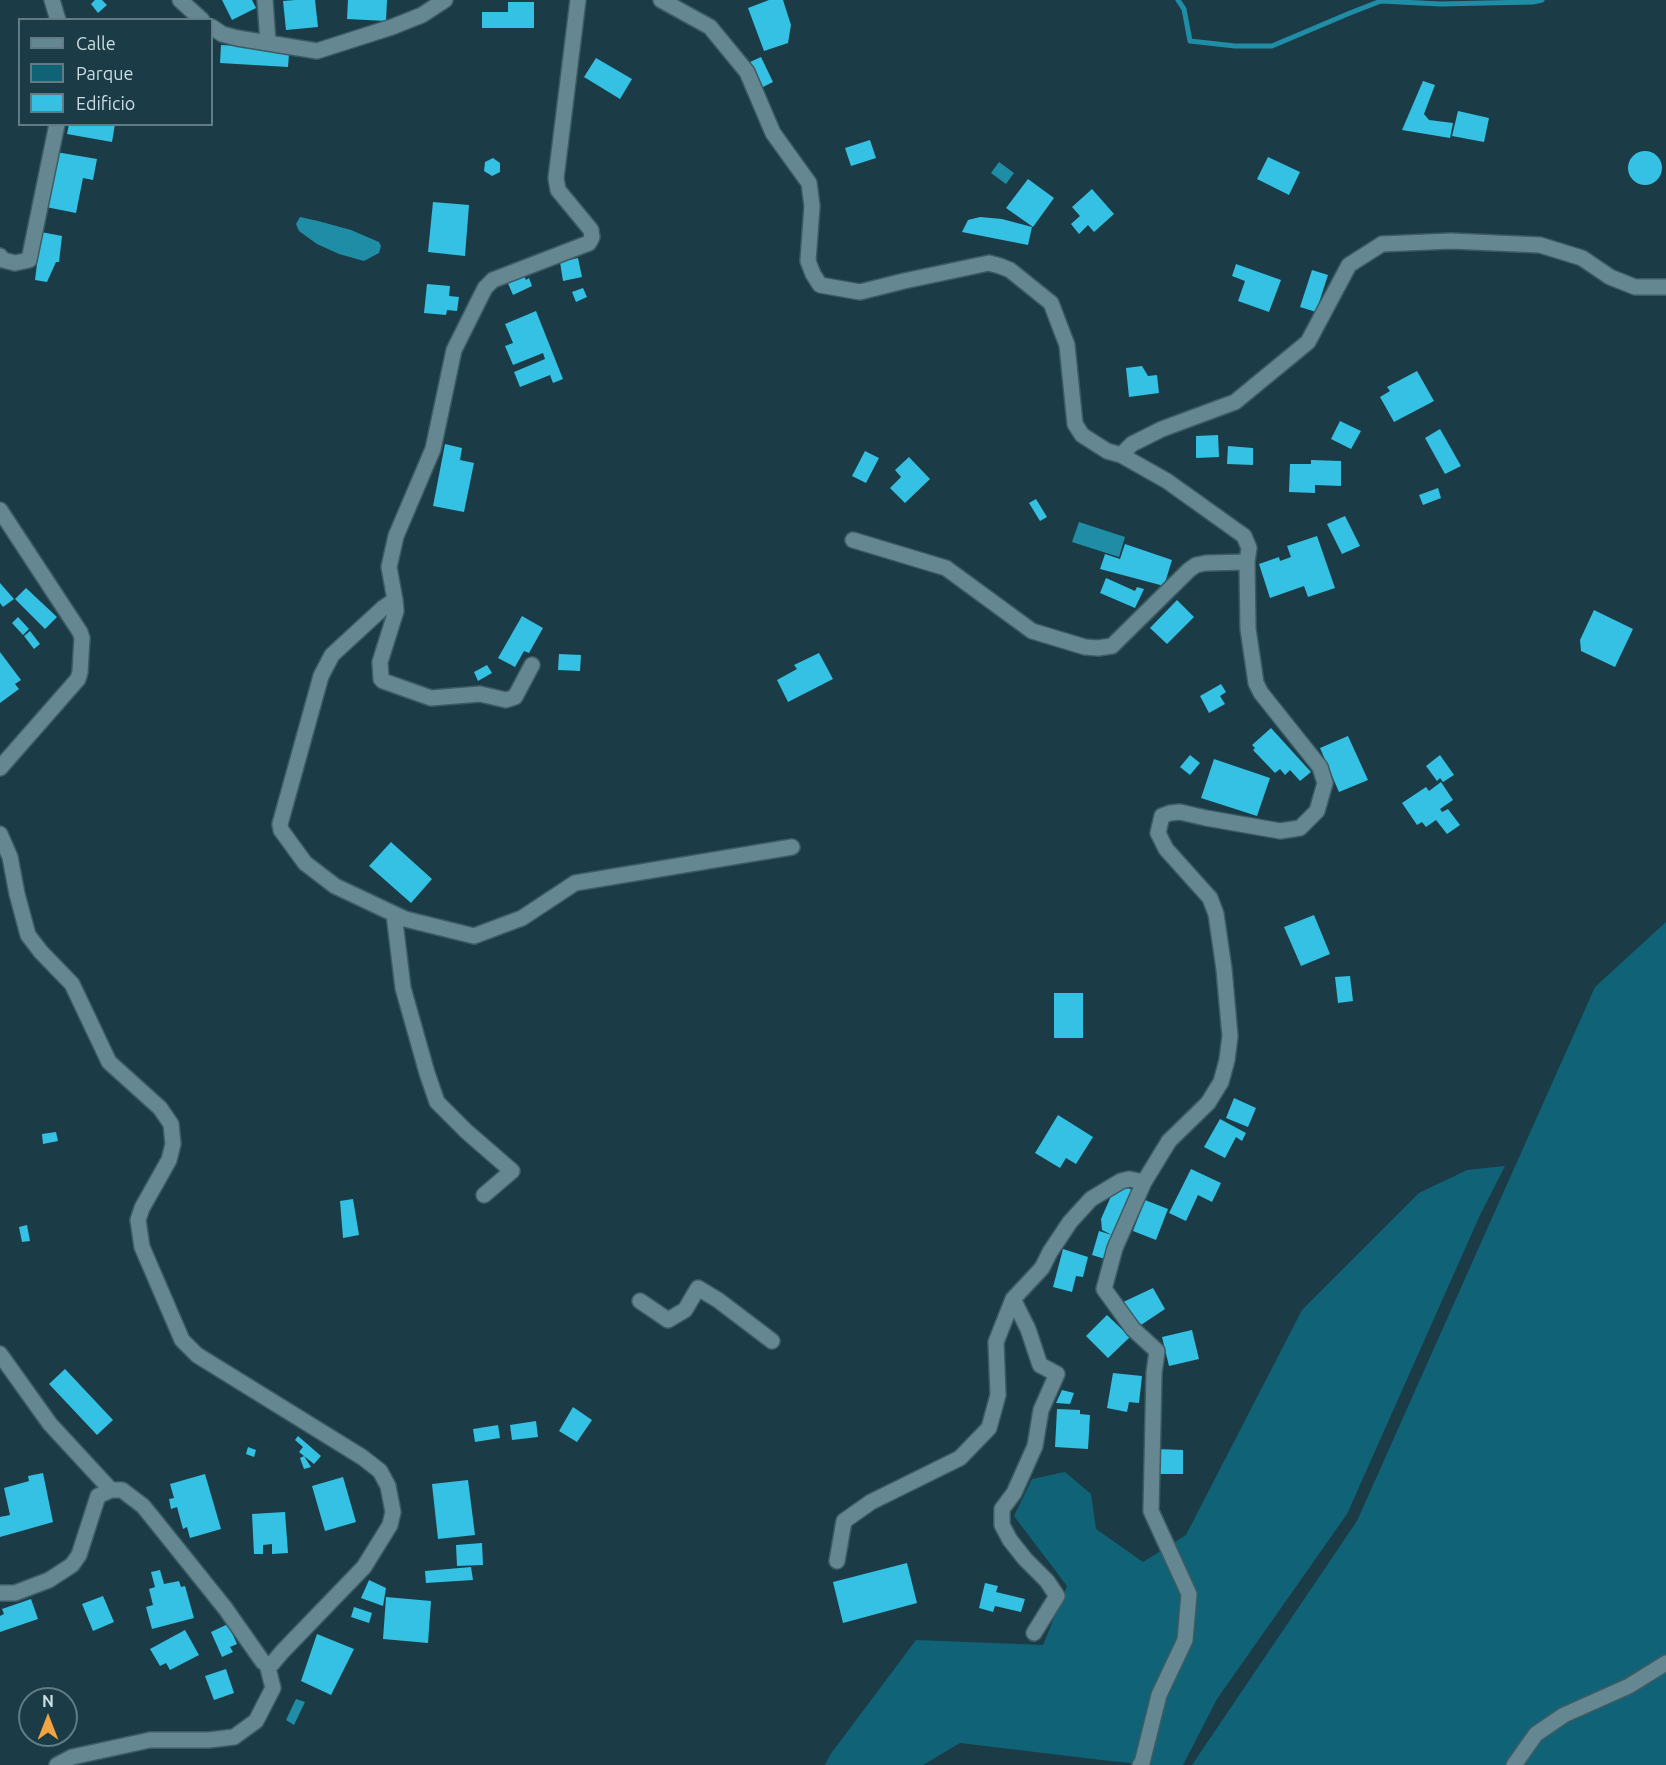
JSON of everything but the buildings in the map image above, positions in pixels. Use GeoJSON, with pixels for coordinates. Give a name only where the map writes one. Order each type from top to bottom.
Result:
{"type":"FeatureCollection","features":[{"type":"Feature","properties":{"kind":"street"},"geometry":{"type":"LineString","coordinates":[[52,0],[57,18]]}},
{"type":"Feature","properties":{"kind":"street"},"geometry":{"type":"LineString","coordinates":[[180,0],[200,18]]}},
{"type":"Feature","properties":{"kind":"street"},"geometry":{"type":"LineString","coordinates":[[265,0],[268,42]]}},
{"type":"Feature","properties":{"kind":"street"},"geometry":{"type":"LineString","coordinates":[[213,28],[222,34],[237,38],[317,51],[392,27],[422,15],[445,0]]}},
{"type":"Feature","properties":{"kind":"street"},"geometry":{"type":"LineString","coordinates":[[532,665],[515,697],[506,700],[480,694],[431,698],[383,681],[380,662],[396,611],[389,567],[396,536],[433,449],[454,350],[485,288],[493,280],[590,243],[592,237],[591,230],[558,190],[556,178],[578,0]]}},
{"type":"Feature","properties":{"kind":"street"},"geometry":{"type":"LineString","coordinates":[[661,0],[710,27],[747,72],[773,133],[809,183],[812,206],[808,261],[820,285],[860,292],[904,280],[989,263],[1010,270],[1051,303],[1067,345],[1075,424],[1082,435],[1107,451],[1121,455],[1167,481],[1244,536],[1249,548],[1247,562],[1248,629],[1256,683],[1261,693],[1320,767],[1325,783],[1317,810],[1300,828],[1280,831],[1180,812],[1162,816],[1158,833],[1166,849],[1210,898],[1216,914],[1230,1036],[1221,1082],[1208,1103],[1169,1140],[1144,1182],[1115,1248],[1104,1288],[1133,1329],[1157,1351],[1154,1373],[1151,1510],[1189,1594],[1185,1640],[1159,1695],[1140,1765]]}},
{"type":"Feature","properties":{"kind":"street"},"geometry":{"type":"LineString","coordinates":[[0,256],[3,260],[15,263],[28,260],[57,126]]}},
{"type":"Feature","properties":{"kind":"street"},"geometry":{"type":"LineString","coordinates":[[1121,455],[1132,444],[1162,429],[1235,402],[1308,342],[1349,265],[1382,244],[1451,242],[1540,245],[1582,258],[1610,277],[1635,287],[1666,287]]}},
{"type":"Feature","properties":{"kind":"street"},"geometry":{"type":"LineString","coordinates":[[0,510],[82,638],[80,672],[74,686],[0,768]]}},
{"type":"Feature","properties":{"kind":"street"},"geometry":{"type":"LineString","coordinates":[[853,540],[946,568],[1032,631],[1085,648],[1112,646],[1196,565],[1247,562]]}},
{"type":"Feature","properties":{"kind":"street"},"geometry":{"type":"LineString","coordinates":[[395,600],[383,608],[332,655],[321,676],[280,824],[281,830],[305,863],[335,886],[405,919],[474,936],[522,918],[575,884],[792,847]]}},
{"type":"Feature","properties":{"kind":"street"},"geometry":{"type":"LineString","coordinates":[[0,834],[10,857],[28,935],[72,984],[109,1062],[160,1108],[171,1124],[173,1144],[169,1160],[142,1208],[138,1220],[142,1247],[183,1340],[197,1355],[362,1457],[380,1471],[388,1486],[393,1512],[390,1525],[364,1567],[272,1664],[263,1662],[225,1608],[143,1506],[122,1490],[111,1490],[98,1496],[76,1561],[49,1580],[15,1593],[0,1593]]}},
{"type":"Feature","properties":{"kind":"street"},"geometry":{"type":"LineString","coordinates":[[394,914],[403,988],[437,1102],[512,1171],[484,1195]]}},
{"type":"Feature","properties":{"kind":"street"},"geometry":{"type":"LineString","coordinates":[[837,1561],[844,1521],[871,1502],[960,1458],[989,1428],[998,1395],[996,1342],[1012,1299],[1042,1268],[1070,1222],[1091,1199],[1121,1181],[1129,1179],[1144,1182]]}},
{"type":"Feature","properties":{"kind":"street"},"geometry":{"type":"LineString","coordinates":[[640,1301],[668,1320],[685,1310],[699,1288],[771,1341]]}},
{"type":"Feature","properties":{"kind":"street"},"geometry":{"type":"LineString","coordinates":[[1012,1299],[1028,1329],[1040,1365],[1057,1374],[1041,1410],[1031,1457],[1014,1493],[1002,1509],[1002,1525],[1010,1539],[1025,1559],[1047,1581],[1057,1596],[1034,1633]]}},
{"type":"Feature","properties":{"kind":"street"},"geometry":{"type":"LineString","coordinates":[[0,1354],[50,1424],[111,1490]]}},
{"type":"Feature","properties":{"kind":"street"},"geometry":{"type":"LineString","coordinates":[[1515,1765],[1536,1734],[1564,1715],[1629,1686],[1666,1663]]}},
{"type":"Feature","properties":{"kind":"street"},"geometry":{"type":"LineString","coordinates":[[57,1765],[72,1756],[150,1740],[209,1740],[234,1737],[256,1721],[273,1689],[267,1664]]}},
{"type":"Feature","properties":{"kind":"green space"},"geometry":{"type":"Polygon","coordinates":[[[1666,922],[1666,1765],[1192,1765],[1357,1521],[1595,987],[1666,922]]]}},
{"type":"Feature","properties":{"kind":"green space"},"geometry":{"type":"Polygon","coordinates":[[[1505,1166],[1480,1215],[1347,1514],[1217,1699],[1183,1765],[1110,1761],[960,1743],[923,1765],[825,1765],[830,1755],[916,1640],[1043,1645],[1067,1586],[1014,1516],[1032,1479],[1065,1472],[1091,1494],[1096,1529],[1143,1562],[1186,1535],[1302,1310],[1419,1193],[1467,1170],[1505,1166]]]}},
{"type":"Feature","properties":{"kind":"shaded area"},"geometry":{"type":"Polygon","coordinates":[[[999,162],[1014,173],[1006,184],[991,173],[999,162]]]}},
{"type":"Feature","properties":{"kind":"shaded area"},"geometry":{"type":"Polygon","coordinates":[[[300,217],[351,230],[379,242],[381,246],[379,253],[364,261],[339,254],[317,244],[299,231],[296,224],[300,217]]]}},
{"type":"Feature","properties":{"kind":"shaded area"},"geometry":{"type":"Polygon","coordinates":[[[1079,522],[1125,537],[1119,557],[1072,542],[1079,522]]]}},
{"type":"Feature","properties":{"kind":"shaded area"},"geometry":{"type":"Polygon","coordinates":[[[296,1699],[305,1702],[294,1725],[286,1720],[296,1699]]]}},
{"type":"Feature","properties":{"kind":"waterway"},"geometry":{"type":"LineString","coordinates":[[1178,0],[1184,9],[1190,41],[1235,46],[1272,46],[1381,1],[1440,4],[1542,0]]}}]}
